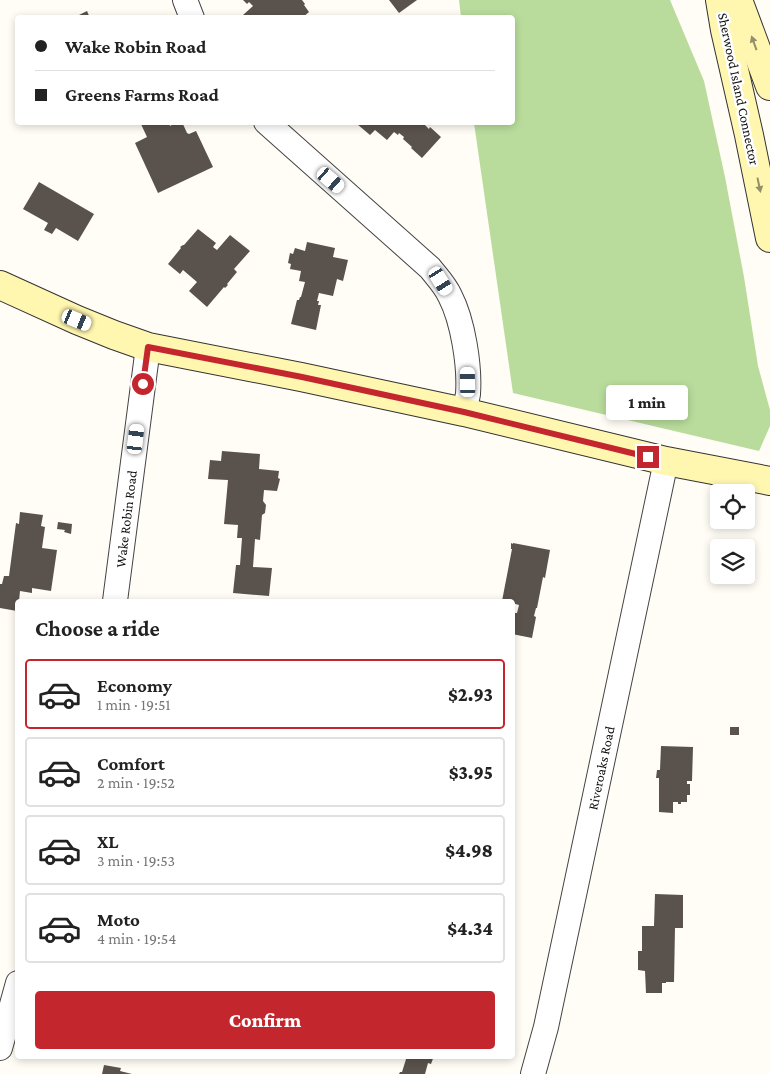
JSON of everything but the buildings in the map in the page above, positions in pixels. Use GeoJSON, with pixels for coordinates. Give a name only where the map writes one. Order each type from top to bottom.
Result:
{"type":"FeatureCollection","features":[{"type":"Feature","properties":{"kind":"main road","name":"Sherwood Island Connector"},"geometry":{"type":"LineString","coordinates":[[720,0],[770,238]]}},
{"type":"Feature","properties":{"kind":"main road","name":"Sherwood Island Connector"},"geometry":{"type":"LineString","coordinates":[[738,0],[770,86]]}},
{"type":"Feature","properties":{"kind":"main road"},"geometry":{"type":"LineString","coordinates":[[0,285],[114,336],[148,347],[302,377],[464,412],[666,461],[770,481]]}},
{"type":"Feature","properties":{"kind":"street"},"geometry":{"type":"LineString","coordinates":[[184,0],[191,15]]}},
{"type":"Feature","properties":{"kind":"street"},"geometry":{"type":"LineString","coordinates":[[269,125],[430,268],[441,281],[450,296],[462,330],[468,368],[468,394],[464,412]]}},
{"type":"Feature","properties":{"kind":"street","name":"Wake Robin Road"},"geometry":{"type":"LineString","coordinates":[[115,599],[148,347]]}},
{"type":"Feature","properties":{"kind":"street","name":"Riveroaks Road"},"geometry":{"type":"LineString","coordinates":[[532,1074],[546,1027],[666,461]]}},
{"type":"Feature","properties":{"kind":"street"},"geometry":{"type":"LineString","coordinates":[[0,1048],[15,994]]}},
{"type":"Feature","properties":{"kind":"green space"},"geometry":{"type":"Polygon","coordinates":[[[459,0],[670,0],[704,81],[725,177],[744,277],[758,366],[770,410],[770,426],[759,451],[513,393],[474,125],[515,125],[515,15],[461,15],[459,0]]]}},
{"type":"Feature","properties":{"kind":"route"},"geometry":{"type":"LineString","coordinates":[[143,384],[148,347],[302,377],[464,412],[648,457]]}}]}
